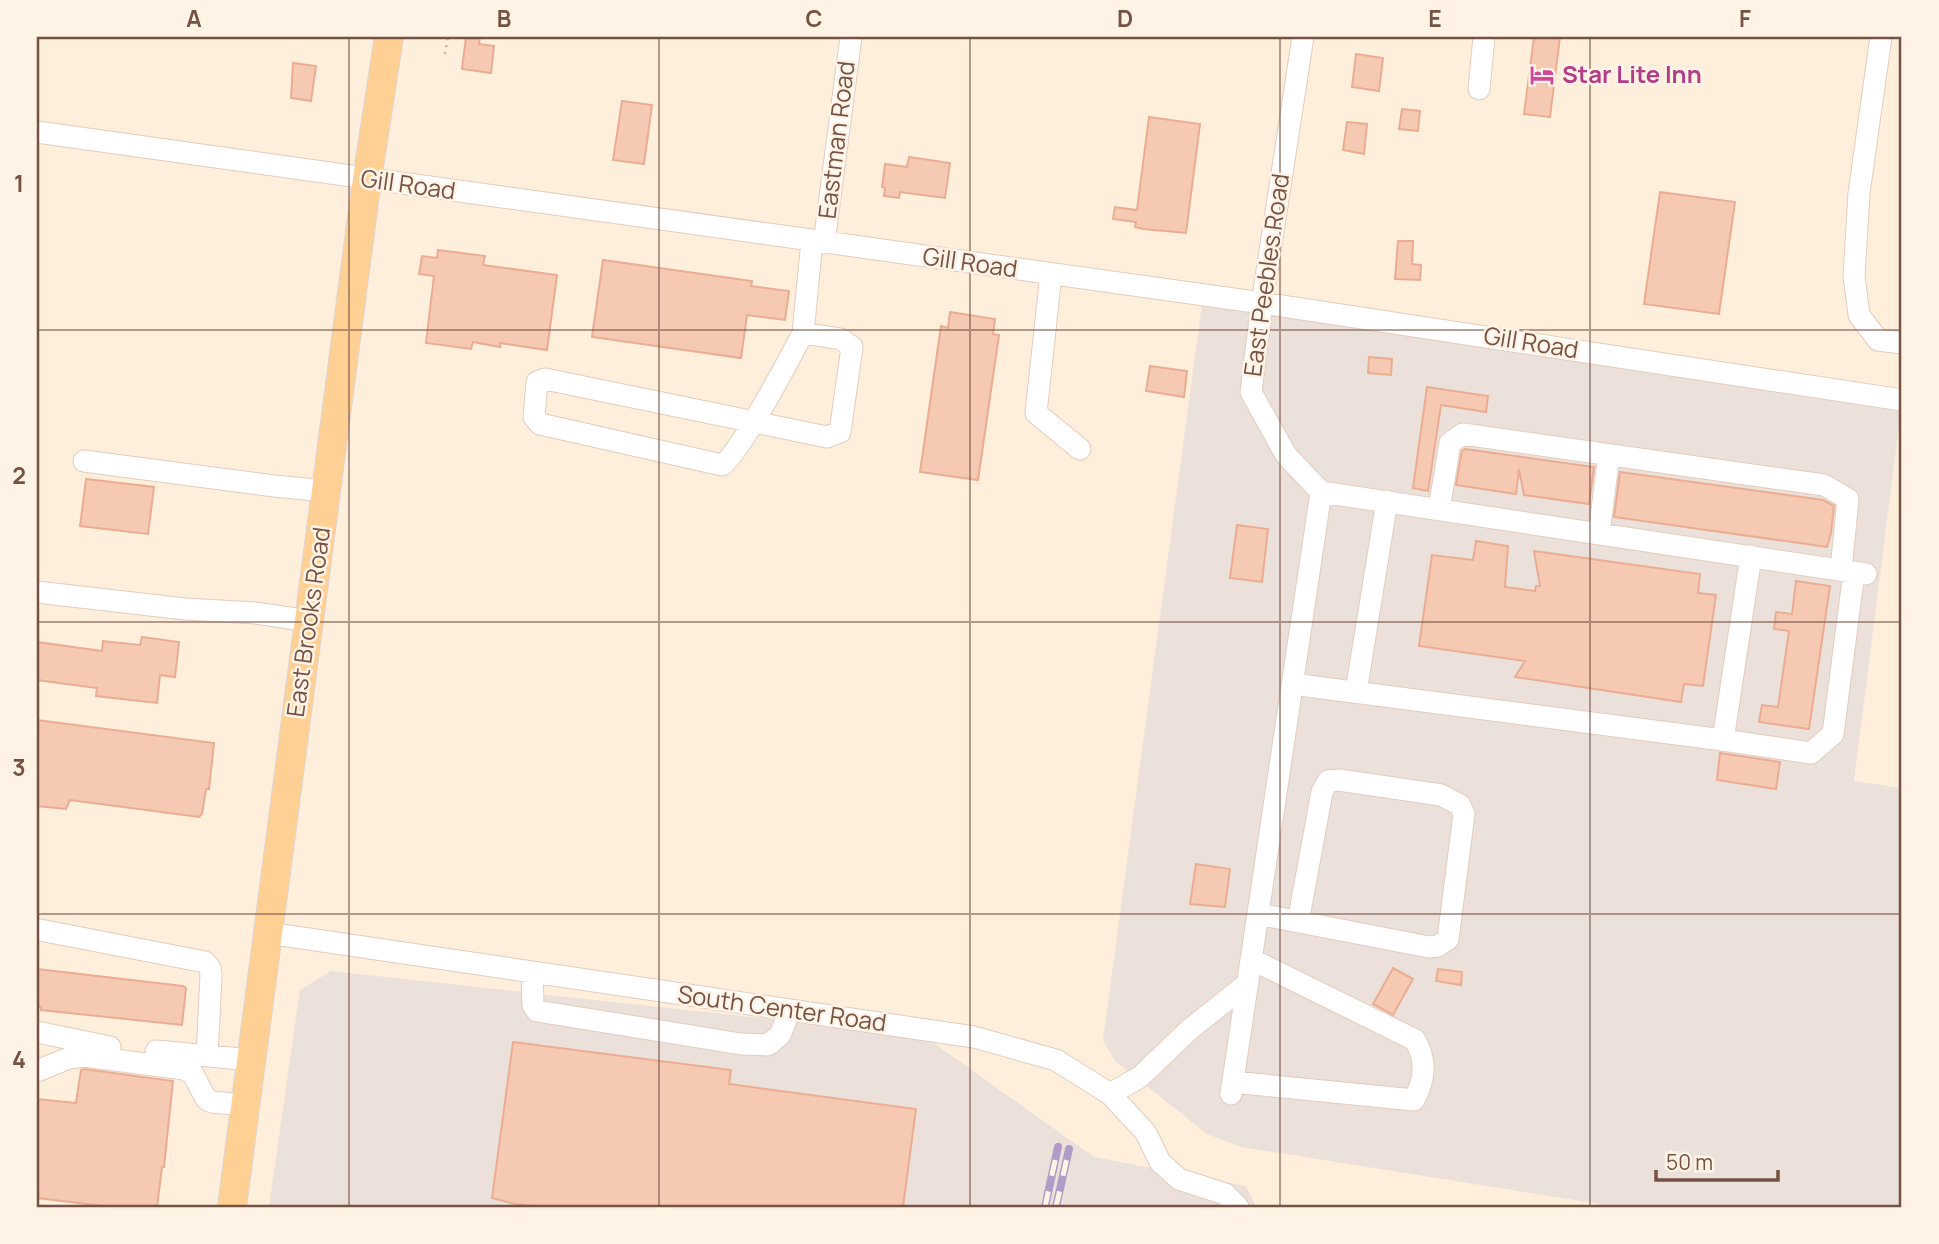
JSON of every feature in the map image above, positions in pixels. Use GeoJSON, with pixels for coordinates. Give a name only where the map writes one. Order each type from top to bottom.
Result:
{"type":"FeatureCollection","features":[{"type":"Feature","properties":{"kind":"main road","name":"East Brooks Road"},"geometry":{"type":"LineString","coordinates":[[232,1207],[367,179],[389,37]]}},
{"type":"Feature","properties":{"kind":"street","name":"Eastman Road"},"geometry":{"type":"LineString","coordinates":[[803,333],[850,37]]}},
{"type":"Feature","properties":{"kind":"street","name":"East Peebles Road"},"geometry":{"type":"LineString","coordinates":[[1303,37],[1251,391],[1286,455],[1321,492]]}},
{"type":"Feature","properties":{"kind":"street"},"geometry":{"type":"LineString","coordinates":[[1479,89],[1484,37]]}},
{"type":"Feature","properties":{"kind":"street"},"geometry":{"type":"LineString","coordinates":[[1881,37],[1859,192],[1854,276],[1859,315],[1878,340],[1902,343]]}},
{"type":"Feature","properties":{"kind":"street","name":"Gill Road"},"geometry":{"type":"LineString","coordinates":[[37,132],[1262,303],[1902,400]]}},
{"type":"Feature","properties":{"kind":"street"},"geometry":{"type":"LineString","coordinates":[[1051,274],[1036,413],[1080,449]]}},
{"type":"Feature","properties":{"kind":"street"},"geometry":{"type":"LineString","coordinates":[[803,333],[780,377],[752,421],[730,462],[722,465],[540,424],[534,417],[537,382],[545,379],[752,421],[827,437],[840,432],[852,347],[841,339],[803,333]]}},
{"type":"Feature","properties":{"kind":"street"},"geometry":{"type":"LineString","coordinates":[[1292,684],[1811,753],[1833,734],[1854,572],[1848,499],[1824,485],[1463,434],[1450,443],[1439,509]]}},
{"type":"Feature","properties":{"kind":"street"},"geometry":{"type":"LineString","coordinates":[[1599,533],[1609,455]]}},
{"type":"Feature","properties":{"kind":"street"},"geometry":{"type":"LineString","coordinates":[[84,461],[326,491]]}},
{"type":"Feature","properties":{"kind":"street"},"geometry":{"type":"LineString","coordinates":[[1251,959],[1415,1040],[1423,1053],[1424,1068],[1421,1087],[1414,1100],[1232,1088],[1248,983],[1251,959],[1292,684],[1321,492],[1854,572]]}},
{"type":"Feature","properties":{"kind":"street"},"geometry":{"type":"LineString","coordinates":[[1356,692],[1387,501]]}},
{"type":"Feature","properties":{"kind":"street"},"geometry":{"type":"LineString","coordinates":[[1723,740],[1751,556]]}},
{"type":"Feature","properties":{"kind":"street"},"geometry":{"type":"LineString","coordinates":[[37,592],[186,609],[255,613],[309,621]]}},
{"type":"Feature","properties":{"kind":"street"},"geometry":{"type":"LineString","coordinates":[[1258,914],[1298,922],[1429,947],[1438,946],[1448,939],[1464,814],[1460,805],[1441,795],[1339,780],[1328,781],[1322,792],[1298,922]]}},
{"type":"Feature","properties":{"kind":"street"},"geometry":{"type":"LineString","coordinates":[[40,930],[201,960],[208,964],[211,975],[198,1062],[206,1099],[245,1105]]}},
{"type":"Feature","properties":{"kind":"street","name":"South Center Road"},"geometry":{"type":"LineString","coordinates":[[268,933],[974,1037],[1056,1060],[1110,1094],[1146,1133],[1160,1162],[1179,1179],[1225,1194],[1238,1207]]}},
{"type":"Feature","properties":{"kind":"street"},"geometry":{"type":"LineString","coordinates":[[533,972],[533,1005],[537,1011],[741,1044],[768,1045],[780,1035],[790,1010]]}},
{"type":"Feature","properties":{"kind":"street"},"geometry":{"type":"LineString","coordinates":[[1110,1094],[1140,1077],[1189,1030],[1248,983]]}},
{"type":"Feature","properties":{"kind":"street"},"geometry":{"type":"LineString","coordinates":[[37,1032],[198,1062],[251,1060]]}},
{"type":"Feature","properties":{"kind":"street"},"geometry":{"type":"LineString","coordinates":[[37,1071],[69,1058],[84,1056],[184,1069],[198,1062]]}},
{"type":"Feature","properties":{"kind":"path"},"geometry":{"type":"LineString","coordinates":[[446,54],[448,37]]}},
{"type":"Feature","properties":{"kind":"shaded area"},"geometry":{"type":"Polygon","coordinates":[[[1202,304],[1901,410],[1854,781],[1902,788],[1902,1207],[1618,1207],[1241,1147],[1207,1134],[1115,1061],[1103,1040],[1202,304]]]}},
{"type":"Feature","properties":{"kind":"shaded area"},"geometry":{"type":"Polygon","coordinates":[[[331,971],[924,1036],[1094,1157],[1246,1186],[1256,1207],[269,1207],[300,990],[331,971]]]}},
{"type":"Feature","properties":{"kind":"building"},"geometry":{"type":"Polygon","coordinates":[[[466,37],[480,37],[479,44],[494,46],[491,73],[462,69],[466,37]]]}},
{"type":"Feature","properties":{"kind":"building","name":"Star Lite Inn"},"geometry":{"type":"Polygon","coordinates":[[[1534,37],[1560,37],[1550,117],[1524,114],[1534,37]]]}},
{"type":"Feature","properties":{"kind":"building"},"geometry":{"type":"Polygon","coordinates":[[[1356,54],[1383,58],[1379,91],[1352,87],[1356,54]]]}},
{"type":"Feature","properties":{"kind":"building"},"geometry":{"type":"Polygon","coordinates":[[[293,63],[316,66],[311,101],[291,98],[293,63]]]}},
{"type":"Feature","properties":{"kind":"building"},"geometry":{"type":"Polygon","coordinates":[[[622,101],[652,105],[644,164],[613,160],[622,101]]]}},
{"type":"Feature","properties":{"kind":"building"},"geometry":{"type":"Polygon","coordinates":[[[1402,109],[1420,111],[1418,131],[1399,129],[1402,109]]]}},
{"type":"Feature","properties":{"kind":"building"},"geometry":{"type":"Polygon","coordinates":[[[1149,117],[1200,124],[1186,233],[1143,229],[1135,227],[1136,222],[1113,219],[1115,207],[1137,210],[1149,117]]]}},
{"type":"Feature","properties":{"kind":"building"},"geometry":{"type":"Polygon","coordinates":[[[1347,122],[1367,124],[1364,154],[1343,150],[1347,122]]]}},
{"type":"Feature","properties":{"kind":"building"},"geometry":{"type":"Polygon","coordinates":[[[909,157],[950,163],[945,198],[900,192],[899,198],[884,196],[885,188],[882,187],[885,164],[907,167],[909,157]]]}},
{"type":"Feature","properties":{"kind":"building"},"geometry":{"type":"Polygon","coordinates":[[[1660,192],[1735,202],[1719,314],[1644,304],[1660,192]]]}},
{"type":"Feature","properties":{"kind":"building"},"geometry":{"type":"Polygon","coordinates":[[[1398,241],[1413,241],[1412,264],[1421,265],[1420,280],[1395,279],[1398,241]]]}},
{"type":"Feature","properties":{"kind":"building"},"geometry":{"type":"Polygon","coordinates":[[[438,250],[485,256],[483,265],[557,275],[547,350],[500,343],[500,347],[473,342],[471,349],[426,343],[434,276],[419,274],[422,256],[437,258],[438,250]]]}},
{"type":"Feature","properties":{"kind":"building"},"geometry":{"type":"Polygon","coordinates":[[[603,260],[752,281],[751,286],[789,291],[785,320],[747,315],[741,358],[592,337],[603,260]]]}},
{"type":"Feature","properties":{"kind":"building"},"geometry":{"type":"Polygon","coordinates":[[[950,312],[995,319],[993,334],[999,335],[978,480],[920,472],[941,326],[948,328],[950,312]]]}},
{"type":"Feature","properties":{"kind":"building"},"geometry":{"type":"Polygon","coordinates":[[[1369,357],[1392,359],[1391,375],[1368,373],[1369,357]]]}},
{"type":"Feature","properties":{"kind":"building"},"geometry":{"type":"Polygon","coordinates":[[[1150,366],[1187,371],[1184,397],[1146,391],[1150,366]]]}},
{"type":"Feature","properties":{"kind":"building"},"geometry":{"type":"Polygon","coordinates":[[[1427,387],[1488,396],[1486,412],[1441,405],[1428,491],[1413,488],[1427,387]]]}},
{"type":"Feature","properties":{"kind":"building"},"geometry":{"type":"Polygon","coordinates":[[[1465,449],[1594,467],[1589,504],[1524,495],[1519,469],[1516,494],[1456,485],[1462,451],[1465,449]]]}},
{"type":"Feature","properties":{"kind":"building"},"geometry":{"type":"Polygon","coordinates":[[[1620,472],[1823,500],[1834,506],[1827,547],[1614,517],[1620,472]]]}},
{"type":"Feature","properties":{"kind":"building"},"geometry":{"type":"Polygon","coordinates":[[[86,479],[154,487],[148,534],[80,526],[86,479]]]}},
{"type":"Feature","properties":{"kind":"building"},"geometry":{"type":"Polygon","coordinates":[[[1237,525],[1268,529],[1262,582],[1230,578],[1237,525]]]}},
{"type":"Feature","properties":{"kind":"building"},"geometry":{"type":"Polygon","coordinates":[[[1476,541],[1508,546],[1505,587],[1535,591],[1536,586],[1540,586],[1534,551],[1700,574],[1698,593],[1716,595],[1703,686],[1684,684],[1681,702],[1515,677],[1525,661],[1419,646],[1432,555],[1473,560],[1476,541]]]}},
{"type":"Feature","properties":{"kind":"building"},"geometry":{"type":"Polygon","coordinates":[[[1796,581],[1830,586],[1809,729],[1759,722],[1762,705],[1778,707],[1789,631],[1774,629],[1776,612],[1792,614],[1796,581]]]}},
{"type":"Feature","properties":{"kind":"building"},"geometry":{"type":"Polygon","coordinates":[[[142,637],[179,642],[175,677],[160,675],[157,703],[96,696],[97,688],[37,680],[37,642],[102,651],[103,641],[140,645],[142,637]]]}},
{"type":"Feature","properties":{"kind":"building"},"geometry":{"type":"Polygon","coordinates":[[[37,720],[214,743],[209,789],[206,789],[202,814],[199,817],[70,800],[66,809],[37,806],[37,720]]]}},
{"type":"Feature","properties":{"kind":"building"},"geometry":{"type":"Polygon","coordinates":[[[1720,753],[1780,762],[1776,789],[1717,780],[1720,753]]]}},
{"type":"Feature","properties":{"kind":"building"},"geometry":{"type":"Polygon","coordinates":[[[1196,864],[1230,869],[1225,907],[1190,904],[1196,864]]]}},
{"type":"Feature","properties":{"kind":"building"},"geometry":{"type":"Polygon","coordinates":[[[1393,968],[1413,979],[1393,1015],[1373,1004],[1393,968]]]}},
{"type":"Feature","properties":{"kind":"building"},"geometry":{"type":"Polygon","coordinates":[[[37,969],[183,986],[186,988],[182,1025],[41,1010],[41,1007],[37,1007],[37,969]]]}},
{"type":"Feature","properties":{"kind":"building"},"geometry":{"type":"Polygon","coordinates":[[[1438,969],[1462,972],[1461,985],[1436,981],[1438,969]]]}},
{"type":"Feature","properties":{"kind":"building"},"geometry":{"type":"Polygon","coordinates":[[[513,1042],[731,1070],[729,1084],[916,1109],[903,1207],[541,1207],[492,1198],[513,1042]]]}},
{"type":"Feature","properties":{"kind":"building"},"geometry":{"type":"Polygon","coordinates":[[[81,1070],[173,1081],[157,1207],[112,1207],[37,1198],[37,1099],[76,1103],[81,1070]]]}},
{"type":"Feature","properties":{"kind":"railway"},"geometry":{"type":"LineString","coordinates":[[1045,1207],[1058,1147]]}},
{"type":"Feature","properties":{"kind":"railway"},"geometry":{"type":"LineString","coordinates":[[1056,1207],[1069,1149]]}},
{"type":"Feature","properties":{"kind":"place","name":"Star Lite Inn"},"geometry":{"type":"Point","coordinates":[1542,75]}}]}
